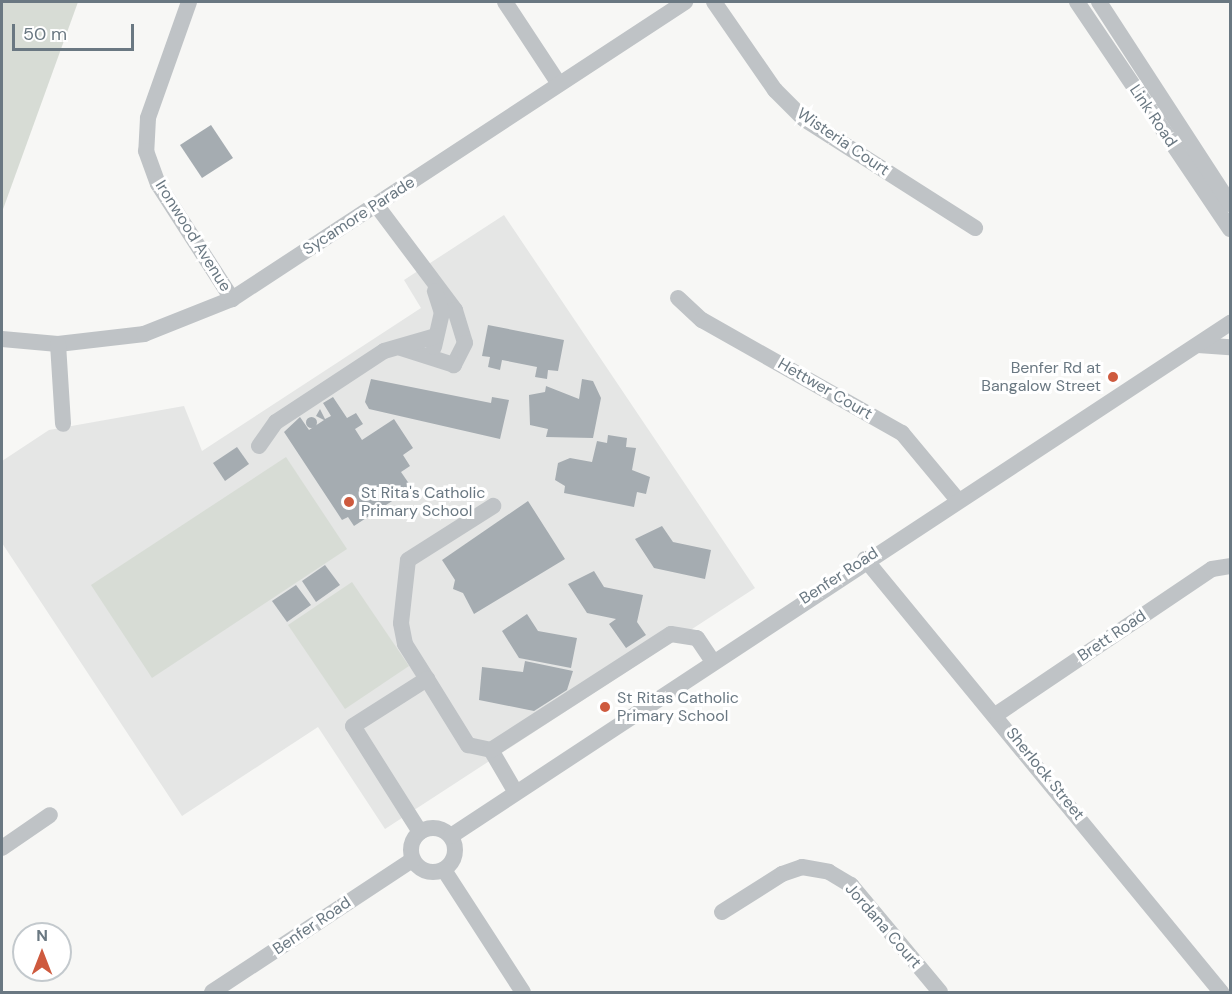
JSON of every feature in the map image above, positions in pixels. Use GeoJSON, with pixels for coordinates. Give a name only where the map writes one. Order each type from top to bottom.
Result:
{"type":"FeatureCollection","features":[{"type":"Feature","properties":{"kind":"street","name":"Ironwood Avenue"},"geometry":{"type":"LineString","coordinates":[[189,2],[148,118],[146,151],[158,184],[232,298]]}},
{"type":"Feature","properties":{"kind":"street"},"geometry":{"type":"LineString","coordinates":[[506,2],[559,84]]}},
{"type":"Feature","properties":{"kind":"street","name":"Sycamore Parade"},"geometry":{"type":"LineString","coordinates":[[2,339],[58,344],[144,334],[232,298],[377,206],[685,2]]}},
{"type":"Feature","properties":{"kind":"street","name":"Wisteria Court"},"geometry":{"type":"LineString","coordinates":[[714,2],[775,90],[804,119],[975,228]]}},
{"type":"Feature","properties":{"kind":"street","name":"Link Road"},"geometry":{"type":"LineString","coordinates":[[1077,2],[1230,230]]}},
{"type":"Feature","properties":{"kind":"street","name":"Link Road"},"geometry":{"type":"LineString","coordinates":[[1099,2],[1230,204]]}},
{"type":"Feature","properties":{"kind":"street"},"geometry":{"type":"LineString","coordinates":[[377,206],[433,285],[455,310],[465,343],[454,365],[401,348]]}},
{"type":"Feature","properties":{"kind":"street"},"geometry":{"type":"LineString","coordinates":[[433,285],[442,313],[436,336],[435,359]]}},
{"type":"Feature","properties":{"kind":"street","name":"Hettwer Court"},"geometry":{"type":"LineString","coordinates":[[678,298],[702,320],[902,433],[957,499]]}},
{"type":"Feature","properties":{"kind":"street","name":"Benfer Road"},"geometry":{"type":"LineString","coordinates":[[451,836],[515,791],[865,559],[1230,323]]}},
{"type":"Feature","properties":{"kind":"street"},"geometry":{"type":"LineString","coordinates":[[259,446],[276,422],[384,351],[401,348],[436,336]]}},
{"type":"Feature","properties":{"kind":"street"},"geometry":{"type":"LineString","coordinates":[[58,344],[63,424]]}},
{"type":"Feature","properties":{"kind":"street"},"geometry":{"type":"LineString","coordinates":[[1198,345],[1230,347]]}},
{"type":"Feature","properties":{"kind":"street"},"geometry":{"type":"LineString","coordinates":[[493,506],[408,560],[401,623],[405,644],[468,746],[491,750],[671,634],[697,638],[712,660]]}},
{"type":"Feature","properties":{"kind":"street","name":"Sherlock Street"},"geometry":{"type":"LineString","coordinates":[[865,559],[997,714],[1221,993]]}},
{"type":"Feature","properties":{"kind":"street","name":"Brett Road"},"geometry":{"type":"LineString","coordinates":[[997,714],[1212,569],[1230,567]]}},
{"type":"Feature","properties":{"kind":"street"},"geometry":{"type":"LineString","coordinates":[[420,832],[353,726],[427,680]]}},
{"type":"Feature","properties":{"kind":"street"},"geometry":{"type":"LineString","coordinates":[[491,750],[515,791]]}},
{"type":"Feature","properties":{"kind":"street"},"geometry":{"type":"LineString","coordinates":[[2,848],[51,815]]}},
{"type":"Feature","properties":{"kind":"street"},"geometry":{"type":"LineString","coordinates":[[439,829],[451,836],[456,852],[444,870],[424,871],[412,860],[412,843],[420,832],[439,829]]}},
{"type":"Feature","properties":{"kind":"street","name":"Benfer Road"},"geometry":{"type":"LineString","coordinates":[[212,993],[412,860]]}},
{"type":"Feature","properties":{"kind":"street","name":"Jordana Court"},"geometry":{"type":"LineString","coordinates":[[722,912],[782,874],[802,867],[829,872],[851,885],[940,993]]}},
{"type":"Feature","properties":{"kind":"street"},"geometry":{"type":"LineString","coordinates":[[444,870],[523,993]]}},
{"type":"Feature","properties":{"kind":"shaded area"},"geometry":{"type":"Polygon","coordinates":[[[2,2],[78,2],[2,212],[2,2]]]}},
{"type":"Feature","properties":{"kind":"shaded area","name":"St Rita's Catholic Primary School"},"geometry":{"type":"Polygon","coordinates":[[[504,215],[755,588],[385,829],[318,727],[182,816],[2,543],[2,461],[49,430],[184,406],[202,451],[421,308],[404,280],[504,215]]]}},
{"type":"Feature","properties":{"kind":"shaded area"},"geometry":{"type":"Polygon","coordinates":[[[286,457],[347,549],[152,678],[91,585],[286,457]]]}},
{"type":"Feature","properties":{"kind":"shaded area"},"geometry":{"type":"Polygon","coordinates":[[[352,582],[409,666],[345,709],[288,625],[352,582]]]}},
{"type":"Feature","properties":{"kind":"building"},"geometry":{"type":"Polygon","coordinates":[[[211,125],[233,158],[202,178],[180,145],[211,125]]]}},
{"type":"Feature","properties":{"kind":"building"},"geometry":{"type":"Polygon","coordinates":[[[488,325],[564,340],[558,371],[548,370],[547,379],[535,377],[537,367],[502,360],[500,370],[488,367],[490,357],[482,356],[488,325]]]}},
{"type":"Feature","properties":{"kind":"building"},"geometry":{"type":"Polygon","coordinates":[[[371,379],[491,403],[492,397],[509,400],[500,439],[369,409],[365,402],[371,379]]]}},
{"type":"Feature","properties":{"kind":"building"},"geometry":{"type":"Polygon","coordinates":[[[582,379],[593,381],[601,398],[593,438],[546,437],[548,429],[530,425],[529,395],[545,392],[546,386],[579,399],[582,379]]]}},
{"type":"Feature","properties":{"kind":"building"},"geometry":{"type":"Polygon","coordinates":[[[333,397],[347,418],[356,413],[363,424],[355,429],[362,440],[394,419],[413,448],[403,455],[410,466],[401,472],[412,488],[354,526],[348,517],[342,520],[284,432],[300,417],[309,430],[324,420],[316,416],[320,409],[325,419],[331,416],[323,403],[333,397]]]}},
{"type":"Feature","properties":{"kind":"building"},"geometry":{"type":"Polygon","coordinates":[[[311,416],[317,422],[311,428],[305,422],[311,416]]]}},
{"type":"Feature","properties":{"kind":"building"},"geometry":{"type":"Polygon","coordinates":[[[608,435],[627,438],[626,447],[636,448],[632,470],[650,477],[646,494],[637,492],[634,507],[564,493],[565,486],[555,480],[558,463],[570,458],[592,462],[597,441],[607,443],[608,435]]]}},
{"type":"Feature","properties":{"kind":"building"},"geometry":{"type":"Polygon","coordinates":[[[237,447],[249,464],[225,481],[213,463],[237,447]]]}},
{"type":"Feature","properties":{"kind":"building"},"geometry":{"type":"Polygon","coordinates":[[[528,501],[565,559],[474,614],[463,593],[453,589],[455,580],[442,560],[528,501]]]}},
{"type":"Feature","properties":{"kind":"building"},"geometry":{"type":"Polygon","coordinates":[[[662,526],[673,542],[711,550],[705,579],[654,568],[635,539],[662,526]]]}},
{"type":"Feature","properties":{"kind":"building"},"geometry":{"type":"Polygon","coordinates":[[[325,565],[340,585],[316,602],[302,581],[325,565]]]}},
{"type":"Feature","properties":{"kind":"building"},"geometry":{"type":"Polygon","coordinates":[[[594,571],[604,587],[643,595],[637,622],[646,635],[626,648],[609,624],[616,619],[587,613],[568,584],[594,571]]]}},
{"type":"Feature","properties":{"kind":"building"},"geometry":{"type":"Polygon","coordinates":[[[296,585],[311,605],[287,622],[272,601],[296,585]]]}},
{"type":"Feature","properties":{"kind":"building"},"geometry":{"type":"Polygon","coordinates":[[[527,614],[538,631],[577,638],[571,668],[519,658],[502,631],[527,614]]]}},
{"type":"Feature","properties":{"kind":"building"},"geometry":{"type":"Polygon","coordinates":[[[525,661],[573,671],[567,690],[534,711],[479,700],[482,667],[523,672],[525,661]]]}},
{"type":"Feature","properties":{"kind":"place","name":"Benfer Rd at Bangalow Street"},"geometry":{"type":"Point","coordinates":[1113,377]}},
{"type":"Feature","properties":{"kind":"place","name":"St Rita's Catholic Primary School"},"geometry":{"type":"Point","coordinates":[349,502]}},
{"type":"Feature","properties":{"kind":"place","name":"St Ritas Catholic Primary School"},"geometry":{"type":"Point","coordinates":[605,707]}}]}
